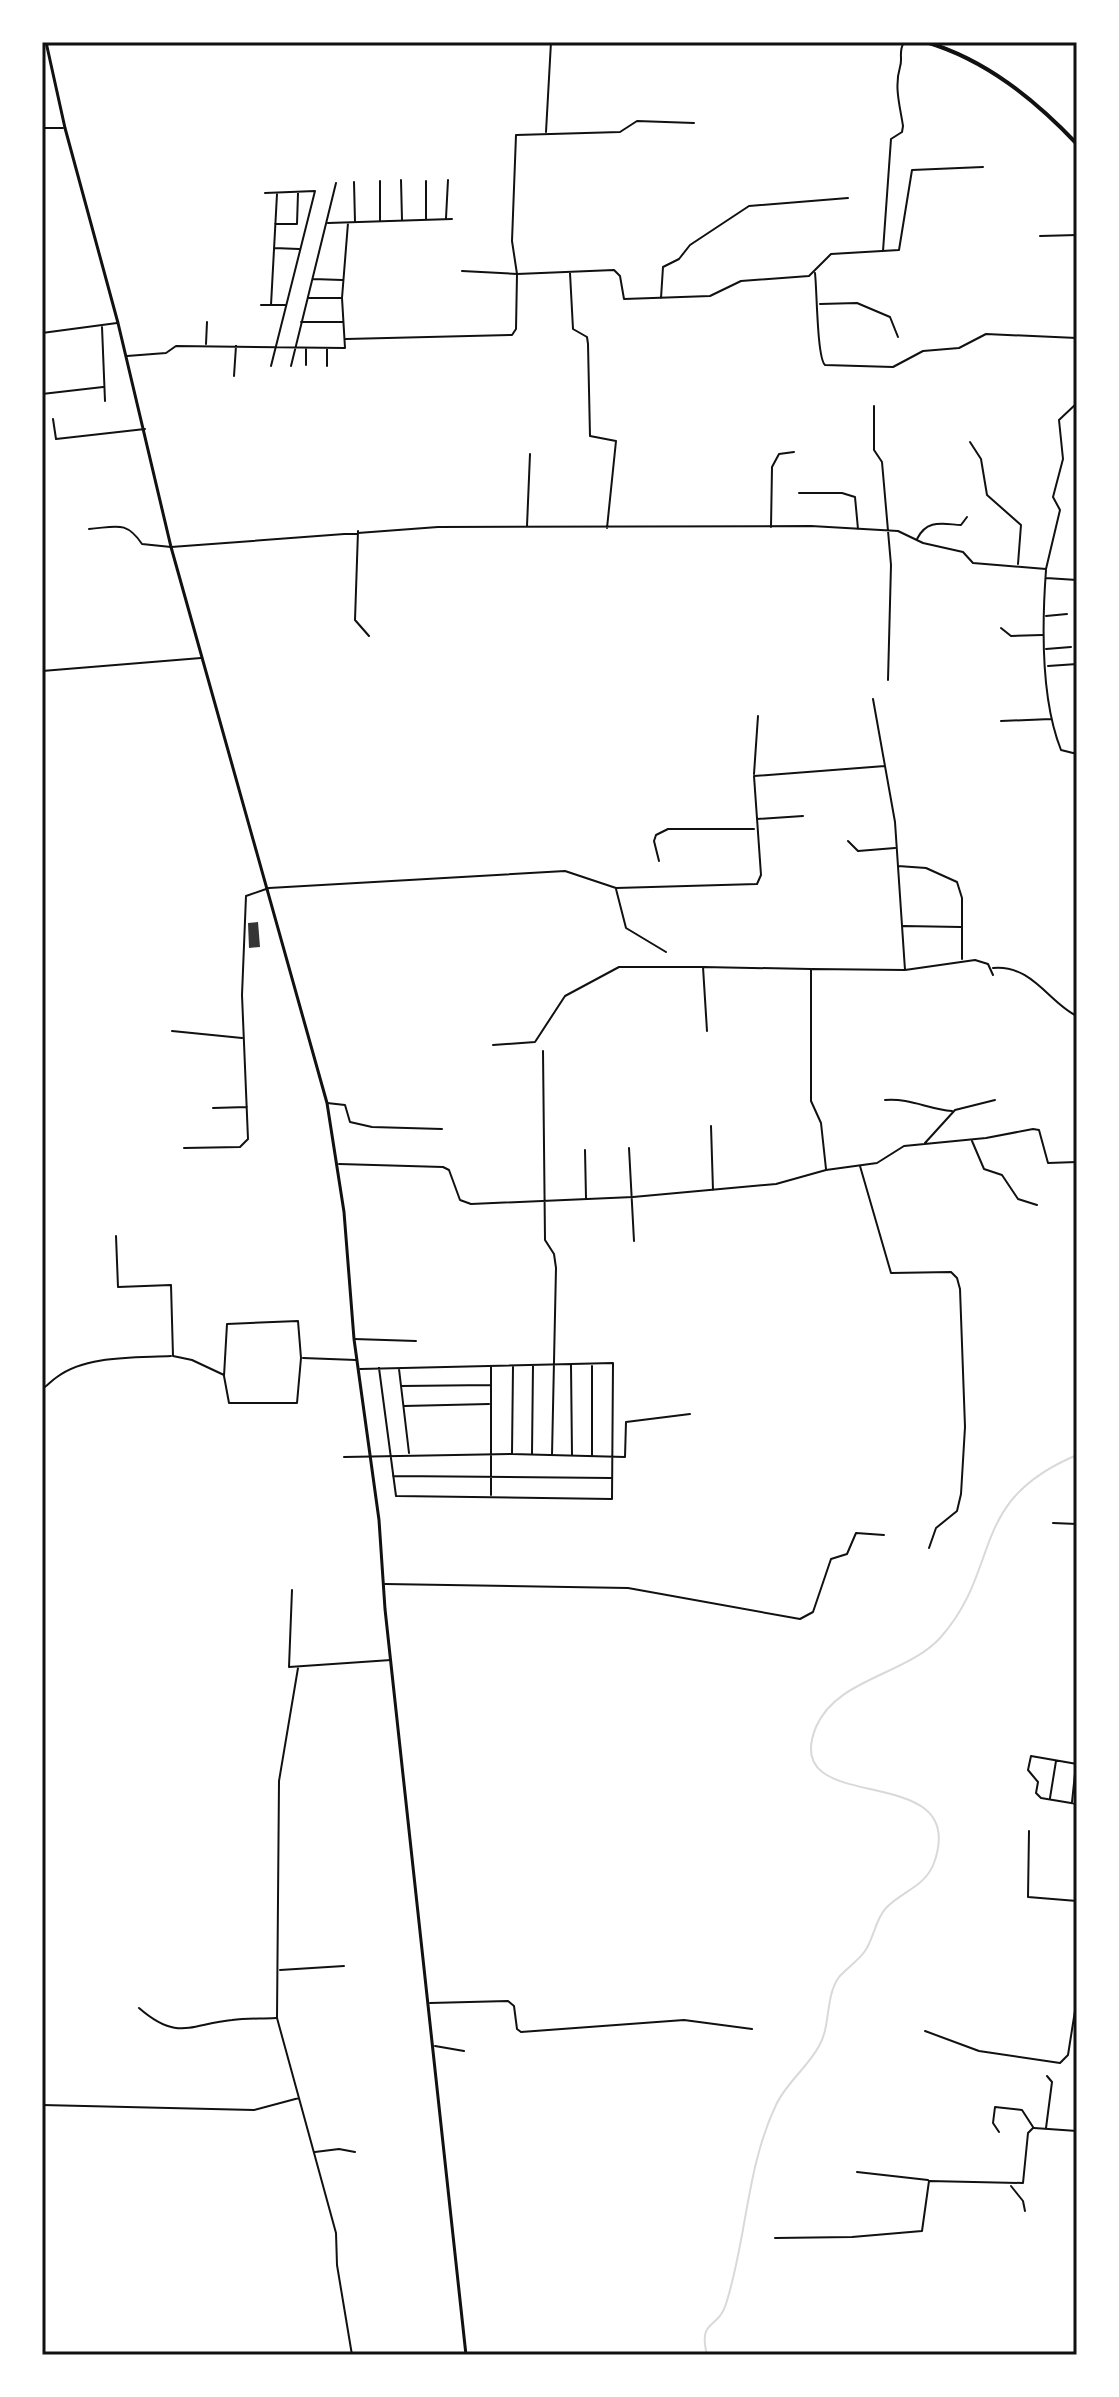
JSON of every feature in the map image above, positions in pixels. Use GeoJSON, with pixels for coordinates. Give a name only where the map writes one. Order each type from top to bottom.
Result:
{"type":"FeatureCollection","features":[{"type":"Feature","properties":{"kind":"main road"},"geometry":{"type":"LineString","coordinates":[[46,42],[65,128],[145,429],[171,547],[269,888],[327,1103],[339,1164],[356,1360],[379,1520],[383,1584],[466,2355]]}},
{"type":"Feature","properties":{"kind":"main road"},"geometry":{"type":"LineString","coordinates":[[926,42],[988,70],[1020,90],[1077,144]]}},
{"type":"Feature","properties":{"kind":"street"},"geometry":{"type":"LineString","coordinates":[[546,133],[551,42]]}},
{"type":"Feature","properties":{"kind":"street"},"geometry":{"type":"LineString","coordinates":[[883,252],[891,139],[902,132],[903,126],[896,82],[901,67],[899,50],[904,42]]}},
{"type":"Feature","properties":{"kind":"street"},"geometry":{"type":"LineString","coordinates":[[346,339],[512,335],[516,329],[517,274],[512,241],[514,138],[519,134],[620,132],[637,121],[694,123]]}},
{"type":"Feature","properties":{"kind":"street"},"geometry":{"type":"LineString","coordinates":[[42,128],[65,128]]}},
{"type":"Feature","properties":{"kind":"street"},"geometry":{"type":"LineString","coordinates":[[462,271],[517,274],[614,270],[620,276],[624,299],[716,295],[741,281],[803,277],[815,272],[831,254],[883,252],[902,247],[907,186],[912,170],[983,167]]}},
{"type":"Feature","properties":{"kind":"street"},"geometry":{"type":"LineString","coordinates":[[401,180],[402,221]]}},
{"type":"Feature","properties":{"kind":"street"},"geometry":{"type":"LineString","coordinates":[[446,219],[448,180]]}},
{"type":"Feature","properties":{"kind":"street"},"geometry":{"type":"LineString","coordinates":[[380,181],[380,223]]}},
{"type":"Feature","properties":{"kind":"street"},"geometry":{"type":"LineString","coordinates":[[426,181],[426,220]]}},
{"type":"Feature","properties":{"kind":"street"},"geometry":{"type":"LineString","coordinates":[[354,182],[355,223]]}},
{"type":"Feature","properties":{"kind":"street"},"geometry":{"type":"LineString","coordinates":[[291,366],[336,183]]}},
{"type":"Feature","properties":{"kind":"street"},"geometry":{"type":"LineString","coordinates":[[265,193],[315,191],[271,366]]}},
{"type":"Feature","properties":{"kind":"street"},"geometry":{"type":"LineString","coordinates":[[271,305],[277,192]]}},
{"type":"Feature","properties":{"kind":"street"},"geometry":{"type":"LineString","coordinates":[[275,224],[297,224],[298,192]]}},
{"type":"Feature","properties":{"kind":"street"},"geometry":{"type":"LineString","coordinates":[[661,299],[663,267],[679,259],[690,245],[749,206],[848,198]]}},
{"type":"Feature","properties":{"kind":"street"},"geometry":{"type":"LineString","coordinates":[[326,223],[452,219]]}},
{"type":"Feature","properties":{"kind":"street"},"geometry":{"type":"LineString","coordinates":[[126,356],[166,353],[176,346],[345,348],[342,298],[348,223]]}},
{"type":"Feature","properties":{"kind":"street"},"geometry":{"type":"LineString","coordinates":[[1040,236],[1077,235]]}},
{"type":"Feature","properties":{"kind":"street"},"geometry":{"type":"LineString","coordinates":[[274,248],[300,249]]}},
{"type":"Feature","properties":{"kind":"street"},"geometry":{"type":"LineString","coordinates":[[815,272],[818,353],[825,365],[893,367],[923,351],[967,345],[986,334],[1077,338]]}},
{"type":"Feature","properties":{"kind":"street"},"geometry":{"type":"LineString","coordinates":[[570,273],[573,329],[587,337],[588,344],[590,436],[616,441],[607,529]]}},
{"type":"Feature","properties":{"kind":"street"},"geometry":{"type":"LineString","coordinates":[[312,279],[343,280]]}},
{"type":"Feature","properties":{"kind":"street"},"geometry":{"type":"LineString","coordinates":[[306,298],[342,298]]}},
{"type":"Feature","properties":{"kind":"street"},"geometry":{"type":"LineString","coordinates":[[818,304],[857,303],[890,317],[898,337]]}},
{"type":"Feature","properties":{"kind":"street"},"geometry":{"type":"LineString","coordinates":[[261,305],[286,305]]}},
{"type":"Feature","properties":{"kind":"street"},"geometry":{"type":"LineString","coordinates":[[206,345],[207,322]]}},
{"type":"Feature","properties":{"kind":"street"},"geometry":{"type":"LineString","coordinates":[[300,322],[345,322]]}},
{"type":"Feature","properties":{"kind":"street"},"geometry":{"type":"LineString","coordinates":[[42,333],[118,323]]}},
{"type":"Feature","properties":{"kind":"street"},"geometry":{"type":"LineString","coordinates":[[102,326],[105,401]]}},
{"type":"Feature","properties":{"kind":"street"},"geometry":{"type":"LineString","coordinates":[[234,376],[236,345]]}},
{"type":"Feature","properties":{"kind":"street"},"geometry":{"type":"LineString","coordinates":[[306,365],[307,347]]}},
{"type":"Feature","properties":{"kind":"street"},"geometry":{"type":"LineString","coordinates":[[327,347],[327,366]]}},
{"type":"Feature","properties":{"kind":"street"},"geometry":{"type":"LineString","coordinates":[[42,394],[104,387]]}},
{"type":"Feature","properties":{"kind":"street"},"geometry":{"type":"LineString","coordinates":[[1077,403],[1059,420],[1063,459],[1053,497],[1060,510],[1046,569],[1043,635],[1052,719],[1061,750],[1077,754]]}},
{"type":"Feature","properties":{"kind":"street"},"geometry":{"type":"LineString","coordinates":[[874,406],[874,450],[882,462],[892,608],[888,680]]}},
{"type":"Feature","properties":{"kind":"street"},"geometry":{"type":"LineString","coordinates":[[53,419],[56,439],[145,429]]}},
{"type":"Feature","properties":{"kind":"street"},"geometry":{"type":"LineString","coordinates":[[970,442],[981,459],[987,495],[1021,525],[1018,565]]}},
{"type":"Feature","properties":{"kind":"street"},"geometry":{"type":"LineString","coordinates":[[771,527],[772,467],[779,454],[794,452]]}},
{"type":"Feature","properties":{"kind":"street"},"geometry":{"type":"LineString","coordinates":[[527,527],[530,454]]}},
{"type":"Feature","properties":{"kind":"street"},"geometry":{"type":"LineString","coordinates":[[799,493],[842,493],[855,497],[858,531]]}},
{"type":"Feature","properties":{"kind":"street"},"geometry":{"type":"LineString","coordinates":[[917,539],[923,527],[929,524],[961,525],[967,517]]}},
{"type":"Feature","properties":{"kind":"street"},"geometry":{"type":"LineString","coordinates":[[89,529],[124,527],[132,529],[142,544],[171,547],[358,531],[527,527],[771,527],[898,531],[963,552],[973,563],[1046,569]]}},
{"type":"Feature","properties":{"kind":"street"},"geometry":{"type":"LineString","coordinates":[[358,531],[355,620],[369,636]]}},
{"type":"Feature","properties":{"kind":"street"},"geometry":{"type":"LineString","coordinates":[[1045,578],[1077,580]]}},
{"type":"Feature","properties":{"kind":"street"},"geometry":{"type":"LineString","coordinates":[[1045,616],[1067,614]]}},
{"type":"Feature","properties":{"kind":"street"},"geometry":{"type":"LineString","coordinates":[[1001,628],[1011,636],[1043,635]]}},
{"type":"Feature","properties":{"kind":"street"},"geometry":{"type":"LineString","coordinates":[[1045,649],[1071,647]]}},
{"type":"Feature","properties":{"kind":"street"},"geometry":{"type":"LineString","coordinates":[[42,671],[203,658]]}},
{"type":"Feature","properties":{"kind":"street"},"geometry":{"type":"LineString","coordinates":[[1047,666],[1077,664]]}},
{"type":"Feature","properties":{"kind":"street"},"geometry":{"type":"LineString","coordinates":[[873,699],[896,848],[905,970]]}},
{"type":"Feature","properties":{"kind":"street"},"geometry":{"type":"LineString","coordinates":[[184,1148],[246,1144],[246,896],[269,888],[565,871],[616,888],[757,884],[761,875],[754,776],[758,716]]}},
{"type":"Feature","properties":{"kind":"street"},"geometry":{"type":"LineString","coordinates":[[1001,721],[1052,719]]}},
{"type":"Feature","properties":{"kind":"street"},"geometry":{"type":"LineString","coordinates":[[754,776],[885,766]]}},
{"type":"Feature","properties":{"kind":"street"},"geometry":{"type":"LineString","coordinates":[[755,819],[803,816]]}},
{"type":"Feature","properties":{"kind":"street"},"geometry":{"type":"LineString","coordinates":[[659,861],[654,841],[665,830],[756,829]]}},
{"type":"Feature","properties":{"kind":"street"},"geometry":{"type":"LineString","coordinates":[[848,841],[858,851],[896,848]]}},
{"type":"Feature","properties":{"kind":"street"},"geometry":{"type":"LineString","coordinates":[[897,866],[926,868],[957,882],[962,892],[962,960]]}},
{"type":"Feature","properties":{"kind":"street"},"geometry":{"type":"LineString","coordinates":[[616,888],[626,928],[666,952]]}},
{"type":"Feature","properties":{"kind":"street"},"geometry":{"type":"LineString","coordinates":[[903,926],[962,927]]}},
{"type":"Feature","properties":{"kind":"street"},"geometry":{"type":"LineString","coordinates":[[493,1045],[535,1042],[569,992],[619,967],[905,970],[962,960],[981,960],[992,968],[1005,968],[1028,978],[1077,1016]]}},
{"type":"Feature","properties":{"kind":"street"},"geometry":{"type":"LineString","coordinates":[[703,967],[707,1031]]}},
{"type":"Feature","properties":{"kind":"street"},"geometry":{"type":"LineString","coordinates":[[992,968],[993,975]]}},
{"type":"Feature","properties":{"kind":"street"},"geometry":{"type":"LineString","coordinates":[[811,969],[811,1101],[821,1123],[826,1170]]}},
{"type":"Feature","properties":{"kind":"street"},"geometry":{"type":"LineString","coordinates":[[172,1031],[217,1038],[244,1038]]}},
{"type":"Feature","properties":{"kind":"street"},"geometry":{"type":"LineString","coordinates":[[543,1051],[545,1240],[554,1254],[556,1268],[552,1455]]}},
{"type":"Feature","properties":{"kind":"street"},"geometry":{"type":"LineString","coordinates":[[885,1100],[905,1099],[932,1109],[953,1112]]}},
{"type":"Feature","properties":{"kind":"street"},"geometry":{"type":"LineString","coordinates":[[925,1143],[953,1112],[966,1105],[995,1100]]}},
{"type":"Feature","properties":{"kind":"street"},"geometry":{"type":"LineString","coordinates":[[327,1103],[345,1105],[350,1122],[372,1127],[442,1129]]}},
{"type":"Feature","properties":{"kind":"street"},"geometry":{"type":"LineString","coordinates":[[213,1108],[247,1107]]}},
{"type":"Feature","properties":{"kind":"street"},"geometry":{"type":"LineString","coordinates":[[711,1126],[713,1191]]}},
{"type":"Feature","properties":{"kind":"street"},"geometry":{"type":"LineString","coordinates":[[339,1164],[443,1167],[449,1170],[463,1202],[633,1197],[713,1191],[790,1181],[826,1170],[877,1163],[899,1147],[972,1140],[1037,1129],[1048,1163],[1077,1162]]}},
{"type":"Feature","properties":{"kind":"street"},"geometry":{"type":"LineString","coordinates":[[972,1140],[984,1169],[1002,1175],[1018,1199],[1037,1205]]}},
{"type":"Feature","properties":{"kind":"street"},"geometry":{"type":"LineString","coordinates":[[629,1148],[634,1241]]}},
{"type":"Feature","properties":{"kind":"street"},"geometry":{"type":"LineString","coordinates":[[585,1150],[586,1199]]}},
{"type":"Feature","properties":{"kind":"street"},"geometry":{"type":"LineString","coordinates":[[860,1166],[891,1273],[951,1272],[957,1278],[960,1289],[965,1427],[961,1494],[957,1511],[936,1528],[929,1548]]}},
{"type":"Feature","properties":{"kind":"street"},"geometry":{"type":"LineString","coordinates":[[116,1236],[118,1287],[171,1285],[173,1356]]}},
{"type":"Feature","properties":{"kind":"street"},"geometry":{"type":"LineString","coordinates":[[298,1321],[301,1358],[297,1403],[229,1403],[224,1376],[227,1324],[298,1321]]}},
{"type":"Feature","properties":{"kind":"street"},"geometry":{"type":"LineString","coordinates":[[354,1339],[416,1341]]}},
{"type":"Feature","properties":{"kind":"street"},"geometry":{"type":"LineString","coordinates":[[42,1389],[58,1375],[111,1360],[173,1356],[192,1360],[224,1376]]}},
{"type":"Feature","properties":{"kind":"street"},"geometry":{"type":"LineString","coordinates":[[301,1358],[356,1360]]}},
{"type":"Feature","properties":{"kind":"street"},"geometry":{"type":"LineString","coordinates":[[357,1369],[398,1366],[613,1363],[612,1499],[396,1496],[379,1368]]}},
{"type":"Feature","properties":{"kind":"street"},"geometry":{"type":"LineString","coordinates":[[571,1364],[572,1456]]}},
{"type":"Feature","properties":{"kind":"street"},"geometry":{"type":"LineString","coordinates":[[592,1364],[592,1456]]}},
{"type":"Feature","properties":{"kind":"street"},"geometry":{"type":"LineString","coordinates":[[512,1454],[513,1365]]}},
{"type":"Feature","properties":{"kind":"street"},"geometry":{"type":"LineString","coordinates":[[532,1455],[533,1365]]}},
{"type":"Feature","properties":{"kind":"street"},"geometry":{"type":"LineString","coordinates":[[398,1366],[409,1455]]}},
{"type":"Feature","properties":{"kind":"street"},"geometry":{"type":"LineString","coordinates":[[491,1366],[491,1497]]}},
{"type":"Feature","properties":{"kind":"street"},"geometry":{"type":"LineString","coordinates":[[401,1386],[491,1385]]}},
{"type":"Feature","properties":{"kind":"street"},"geometry":{"type":"LineString","coordinates":[[404,1406],[490,1404]]}},
{"type":"Feature","properties":{"kind":"street"},"geometry":{"type":"LineString","coordinates":[[344,1457],[512,1454],[625,1457],[626,1422],[690,1414]]}},
{"type":"Feature","properties":{"kind":"street"},"geometry":{"type":"LineString","coordinates":[[393,1476],[612,1478]]}},
{"type":"Feature","properties":{"kind":"street"},"geometry":{"type":"LineString","coordinates":[[1053,1523],[1077,1524]]}},
{"type":"Feature","properties":{"kind":"street"},"geometry":{"type":"LineString","coordinates":[[383,1584],[628,1588],[800,1619],[813,1612],[830,1560],[847,1554],[857,1532],[884,1535]]}},
{"type":"Feature","properties":{"kind":"street"},"geometry":{"type":"LineString","coordinates":[[292,1590],[289,1667],[392,1660]]}},
{"type":"Feature","properties":{"kind":"street"},"geometry":{"type":"LineString","coordinates":[[298,1668],[279,1781],[277,2018],[338,2245],[337,2265],[352,2355]]}},
{"type":"Feature","properties":{"kind":"street"},"geometry":{"type":"LineString","coordinates":[[1071,1803],[1077,1764],[1031,1756],[1028,1770],[1038,1782],[1036,1793],[1041,1798],[1050,1800],[1077,1804]]}},
{"type":"Feature","properties":{"kind":"street"},"geometry":{"type":"LineString","coordinates":[[1050,1800],[1056,1760]]}},
{"type":"Feature","properties":{"kind":"street"},"geometry":{"type":"LineString","coordinates":[[1029,1831],[1028,1898],[1077,1901]]}},
{"type":"Feature","properties":{"kind":"street"},"geometry":{"type":"LineString","coordinates":[[279,1970],[344,1966]]}},
{"type":"Feature","properties":{"kind":"street"},"geometry":{"type":"LineString","coordinates":[[925,2031],[979,2051],[1060,2063],[1068,2055],[1077,1998]]}},
{"type":"Feature","properties":{"kind":"street"},"geometry":{"type":"LineString","coordinates":[[430,2003],[508,2001],[514,2006],[517,2029],[521,2032],[684,2020],[752,2029]]}},
{"type":"Feature","properties":{"kind":"street"},"geometry":{"type":"LineString","coordinates":[[139,2008],[158,2021],[188,2030],[233,2020],[277,2018]]}},
{"type":"Feature","properties":{"kind":"street"},"geometry":{"type":"LineString","coordinates":[[435,2046],[464,2051]]}},
{"type":"Feature","properties":{"kind":"street"},"geometry":{"type":"LineString","coordinates":[[1046,2128],[1052,2082],[1047,2076]]}},
{"type":"Feature","properties":{"kind":"street"},"geometry":{"type":"LineString","coordinates":[[42,2105],[254,2110],[299,2098]]}},
{"type":"Feature","properties":{"kind":"street"},"geometry":{"type":"LineString","coordinates":[[999,2132],[993,2123],[995,2107],[1022,2110],[1033,2128]]}},
{"type":"Feature","properties":{"kind":"street"},"geometry":{"type":"LineString","coordinates":[[1033,2128],[1077,2131]]}},
{"type":"Feature","properties":{"kind":"street"},"geometry":{"type":"LineString","coordinates":[[857,2172],[929,2181],[1023,2183],[1027,2139],[1033,2128]]}},
{"type":"Feature","properties":{"kind":"street"},"geometry":{"type":"LineString","coordinates":[[314,2152],[339,2149],[355,2152]]}},
{"type":"Feature","properties":{"kind":"street"},"geometry":{"type":"LineString","coordinates":[[775,2238],[852,2237],[922,2231],[929,2181]]}},
{"type":"Feature","properties":{"kind":"street"},"geometry":{"type":"LineString","coordinates":[[1011,2185],[1023,2201],[1025,2211]]}},
{"type":"Feature","properties":{"kind":"street"},"geometry":{"type":"LineString","coordinates":[[1069,2355],[1077,2352]]}},
{"type":"Feature","properties":{"kind":"building"},"geometry":{"type":"Polygon","coordinates":[[[258,922],[260,947],[249,948],[248,923],[258,922]]]}},
{"type":"Feature","properties":{"kind":"waterway"},"geometry":{"type":"LineString","coordinates":[[707,2355],[705,2335],[726,2304],[758,2153],[776,2105],[823,2038],[832,1993],[839,1977],[865,1951],[886,1908],[925,1878],[934,1863],[938,1830],[926,1810],[903,1798],[846,1783],[823,1773],[811,1755],[816,1727],[826,1711],[840,1698],[927,1650],[941,1637],[960,1611],[973,1585],[1002,1514],[1018,1493],[1042,1473],[1077,1455]]}}]}
